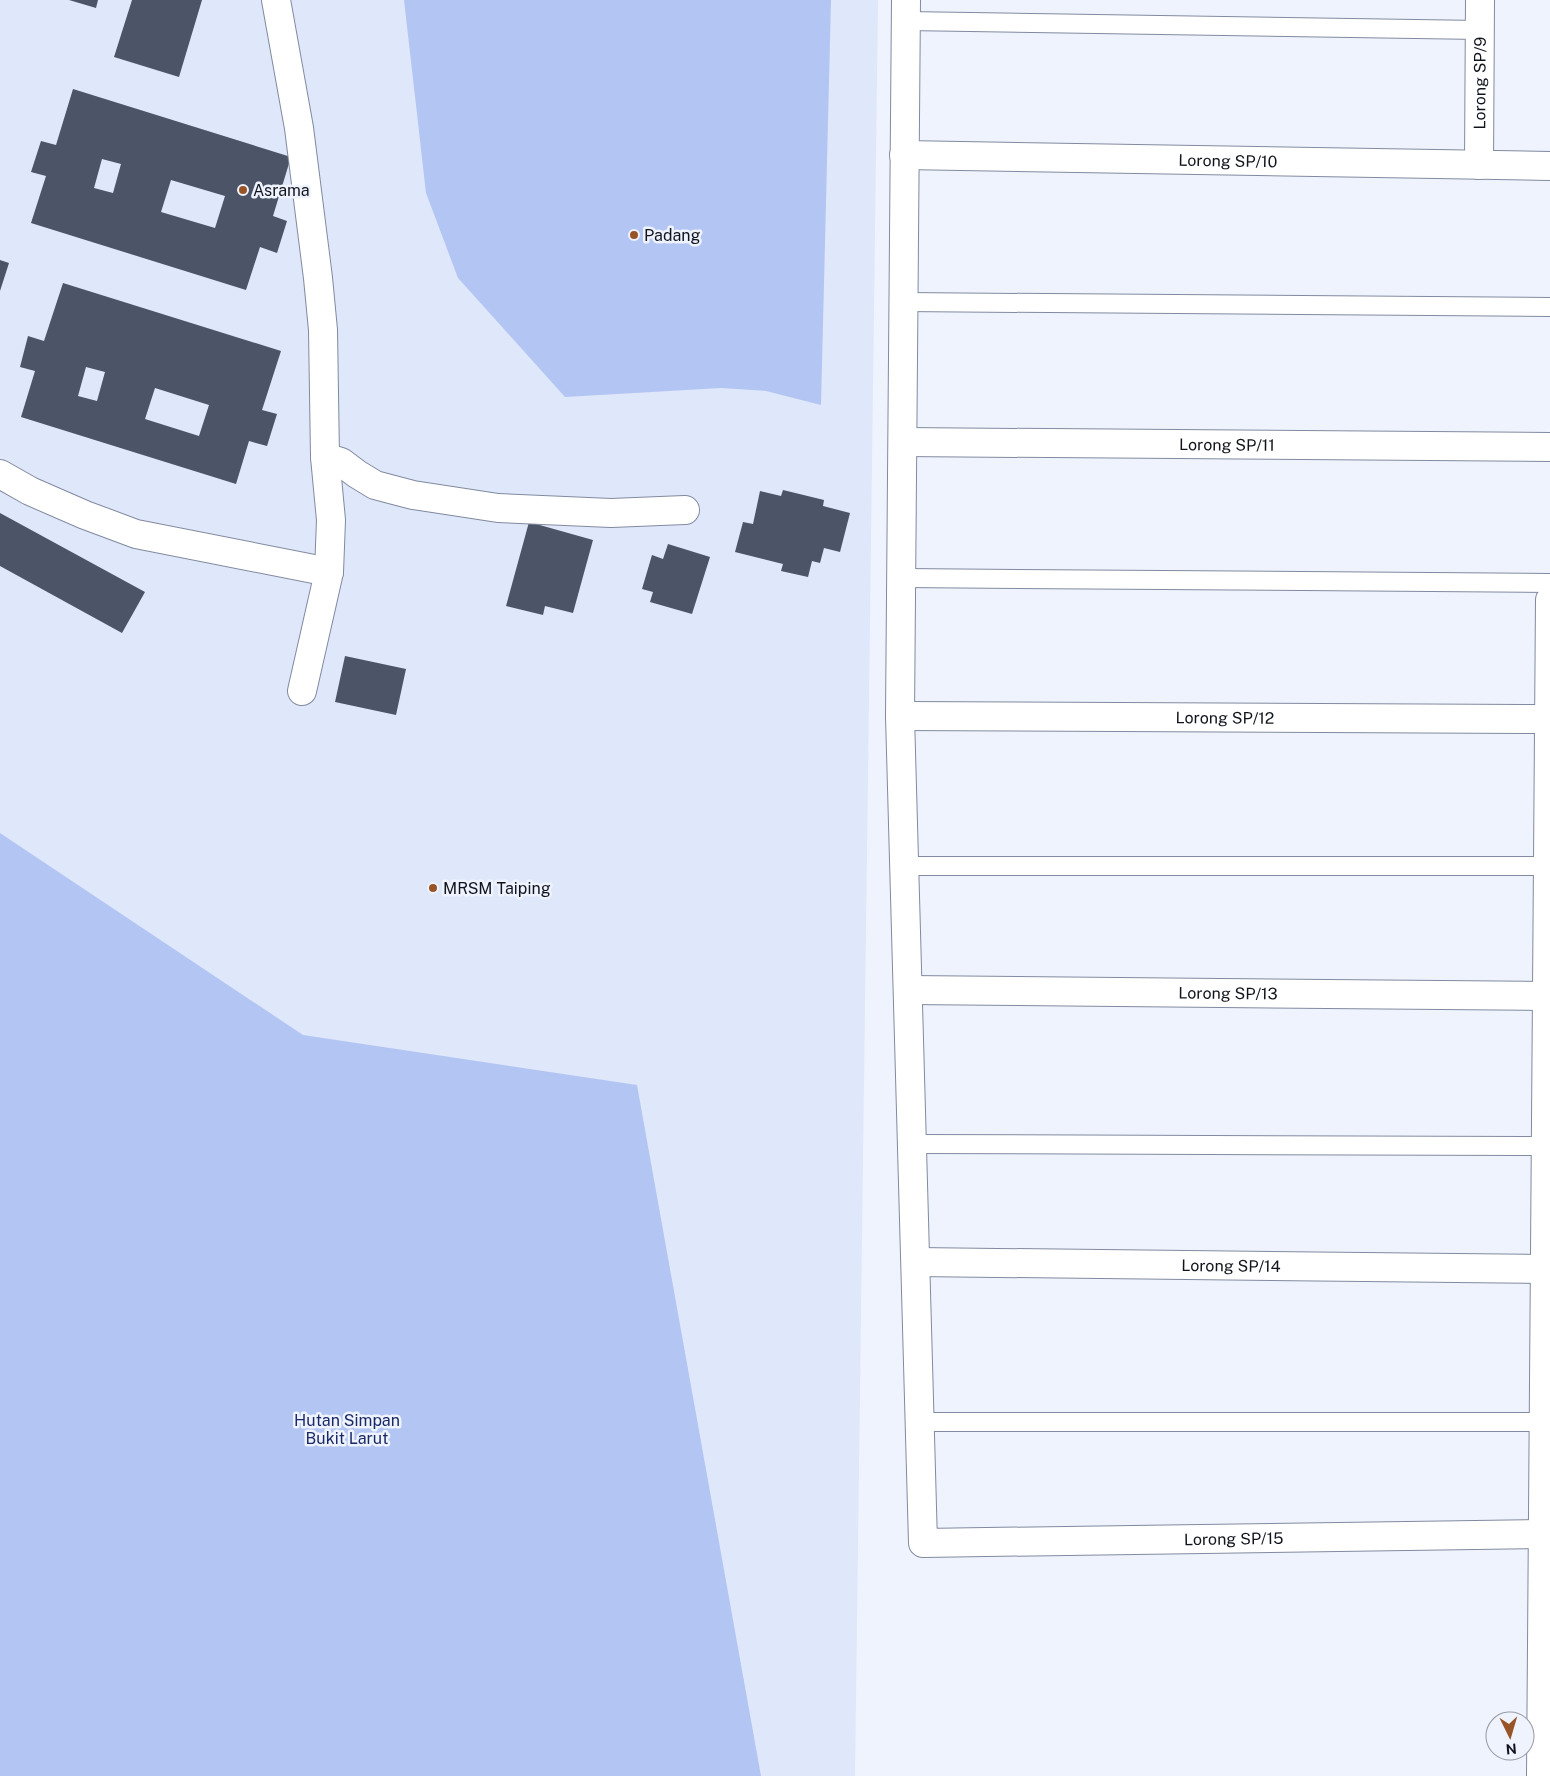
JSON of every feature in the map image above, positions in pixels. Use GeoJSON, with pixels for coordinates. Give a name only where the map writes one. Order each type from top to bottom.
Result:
{"type":"FeatureCollection","features":[{"type":"Feature","properties":{"kind":"street"},"geometry":{"type":"LineString","coordinates":[[276,0],[299,128],[318,278],[323,330],[325,457],[331,520],[329,572],[302,691]]}},
{"type":"Feature","properties":{"kind":"street","name":"Lorong SP/9"},"geometry":{"type":"LineString","coordinates":[[1479,165],[1480,0]]}},
{"type":"Feature","properties":{"kind":"street"},"geometry":{"type":"LineString","coordinates":[[906,10],[900,716],[920,1422]]}},
{"type":"Feature","properties":{"kind":"street","name":"Lorong SP/10"},"geometry":{"type":"LineString","coordinates":[[904,155],[1550,166]]}},
{"type":"Feature","properties":{"kind":"street","name":"Lorong SP/11"},"geometry":{"type":"LineString","coordinates":[[903,442],[1550,447]]}},
{"type":"Feature","properties":{"kind":"street"},"geometry":{"type":"LineString","coordinates":[[325,457],[341,462],[375,484],[390,489],[413,495],[498,508],[611,513],[685,510]]}},
{"type":"Feature","properties":{"kind":"street"},"geometry":{"type":"LineString","coordinates":[[0,474],[30,491],[85,516],[136,534],[329,572]]}},
{"type":"Feature","properties":{"kind":"street"},"geometry":{"type":"LineString","coordinates":[[1541,1776],[1547,1534],[1544,1422],[1548,1088],[1550,600]]}},
{"type":"Feature","properties":{"kind":"street","name":"Lorong SP/12"},"geometry":{"type":"LineString","coordinates":[[900,716],[1549,719]]}},
{"type":"Feature","properties":{"kind":"street","name":"Lorong SP/13"},"geometry":{"type":"LineString","coordinates":[[908,990],[1547,996]]}},
{"type":"Feature","properties":{"kind":"street","name":"Lorong SP/14"},"geometry":{"type":"LineString","coordinates":[[916,1262],[1545,1269]]}},
{"type":"Feature","properties":{"kind":"street","name":"Lorong SP/15"},"geometry":{"type":"LineString","coordinates":[[920,1422],[923,1544],[1547,1534]]}},
{"type":"Feature","properties":{"kind":"lane"},"geometry":{"type":"LineString","coordinates":[[906,10],[1480,30]]}},
{"type":"Feature","properties":{"kind":"lane"},"geometry":{"type":"LineString","coordinates":[[903,302],[1550,307]]}},
{"type":"Feature","properties":{"kind":"lane"},"geometry":{"type":"LineString","coordinates":[[902,578],[1550,583]]}},
{"type":"Feature","properties":{"kind":"lane"},"geometry":{"type":"LineString","coordinates":[[904,866],[1548,866]]}},
{"type":"Feature","properties":{"kind":"lane"},"geometry":{"type":"LineString","coordinates":[[912,1144],[1546,1146]]}},
{"type":"Feature","properties":{"kind":"lane"},"geometry":{"type":"LineString","coordinates":[[920,1422],[1544,1422]]}},
{"type":"Feature","properties":{"kind":"shaded area","name":"MRSM Taiping"},"geometry":{"type":"Polygon","coordinates":[[[0,0],[878,0],[855,1776],[0,1776],[0,0]]]}},
{"type":"Feature","properties":{"kind":"green space","name":"Padang"},"geometry":{"type":"Polygon","coordinates":[[[404,0],[831,0],[821,405],[766,391],[721,388],[565,397],[458,278],[426,193],[404,0]]]}},
{"type":"Feature","properties":{"kind":"green space","name":"Hutan Simpan Bukit Larut"},"geometry":{"type":"Polygon","coordinates":[[[0,833],[303,1035],[637,1085],[761,1776],[0,1776],[0,833]]]}},
{"type":"Feature","properties":{"kind":"building"},"geometry":{"type":"Polygon","coordinates":[[[69,0],[98,0],[96,8],[69,0]]]}},
{"type":"Feature","properties":{"kind":"building"},"geometry":{"type":"Polygon","coordinates":[[[132,0],[202,0],[179,77],[114,57],[132,0]]]}},
{"type":"Feature","properties":{"kind":"building","name":"Asrama"},"geometry":{"type":"Polygon","coordinates":[[[73,89],[291,157],[273,216],[287,221],[277,253],[260,247],[246,290],[31,223],[46,176],[31,172],[41,141],[56,145],[73,89]],[[102,159],[94,188],[113,193],[121,164],[102,159]],[[171,180],[161,212],[215,228],[225,196],[171,180]]]}},
{"type":"Feature","properties":{"kind":"building"},"geometry":{"type":"Polygon","coordinates":[[[0,260],[9,263],[0,291],[0,260]]]}},
{"type":"Feature","properties":{"kind":"building"},"geometry":{"type":"Polygon","coordinates":[[[63,283],[281,351],[262,410],[277,414],[267,446],[249,441],[236,484],[21,417],[35,371],[20,367],[28,336],[44,341],[63,283]],[[86,367],[78,396],[97,401],[105,372],[86,367]],[[155,388],[145,419],[199,436],[209,405],[155,388]]]}},
{"type":"Feature","properties":{"kind":"building"},"geometry":{"type":"Polygon","coordinates":[[[783,490],[824,500],[823,506],[850,513],[840,552],[824,548],[820,563],[812,561],[808,577],[781,571],[783,564],[735,552],[743,522],[753,524],[760,491],[781,496],[783,490]]]}},
{"type":"Feature","properties":{"kind":"building"},"geometry":{"type":"Polygon","coordinates":[[[0,513],[145,592],[122,633],[0,566],[0,513]]]}},
{"type":"Feature","properties":{"kind":"building"},"geometry":{"type":"Polygon","coordinates":[[[529,522],[593,540],[573,613],[545,606],[543,615],[506,606],[529,522]]]}},
{"type":"Feature","properties":{"kind":"building"},"geometry":{"type":"Polygon","coordinates":[[[668,544],[710,557],[692,614],[650,602],[653,592],[642,589],[652,555],[663,559],[668,544]]]}},
{"type":"Feature","properties":{"kind":"building"},"geometry":{"type":"Polygon","coordinates":[[[345,656],[406,669],[396,715],[335,702],[345,656]]]}},
{"type":"Feature","properties":{"kind":"place","name":"Asrama"},"geometry":{"type":"Point","coordinates":[243,190]}},
{"type":"Feature","properties":{"kind":"place","name":"Padang"},"geometry":{"type":"Point","coordinates":[634,235]}},
{"type":"Feature","properties":{"kind":"place","name":"MRSM Taiping"},"geometry":{"type":"Point","coordinates":[433,888]}}]}
